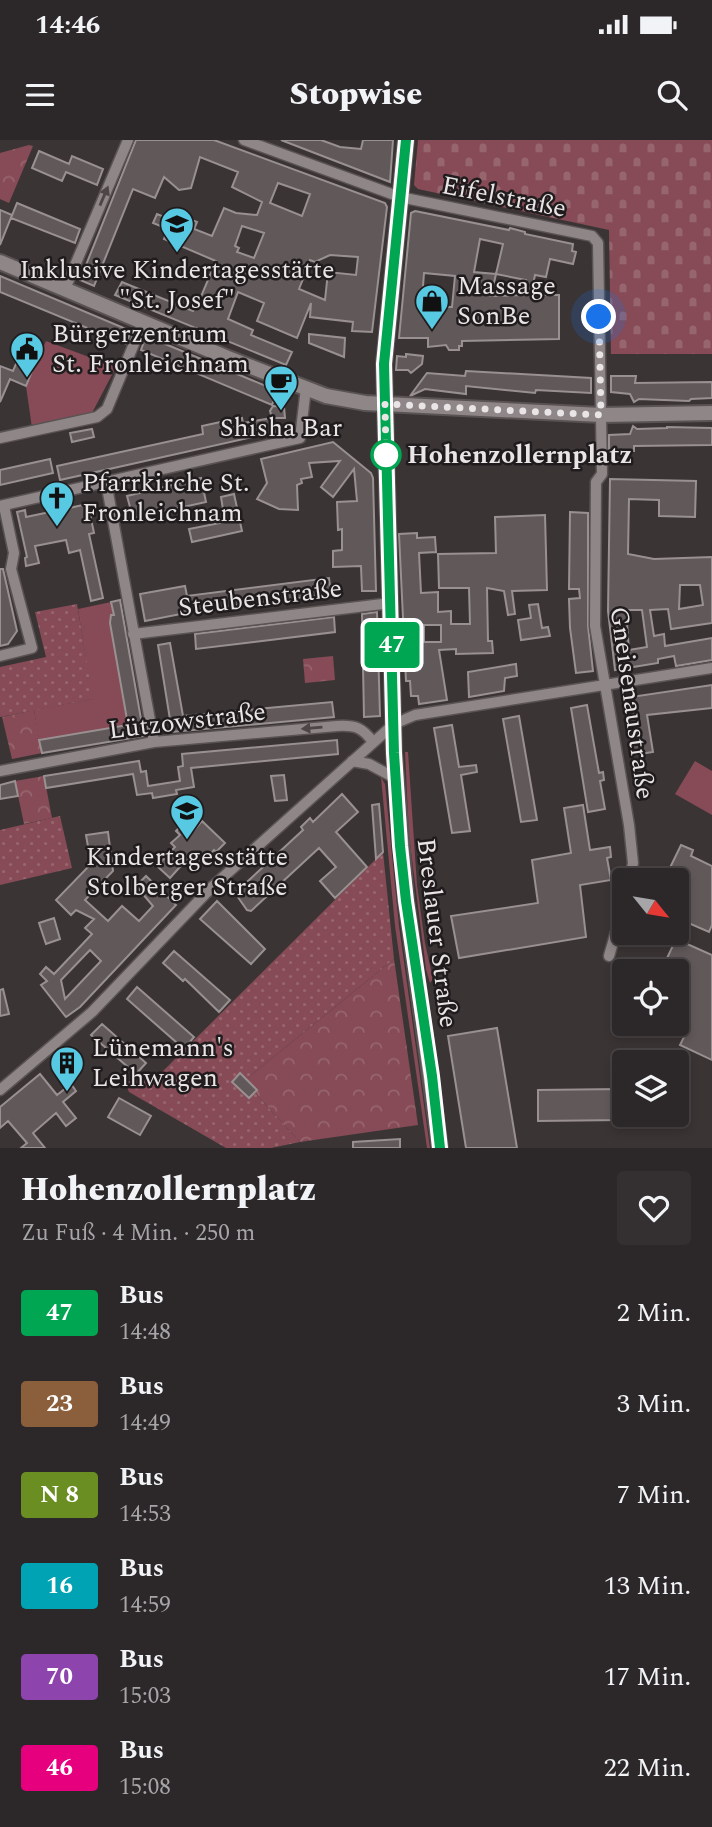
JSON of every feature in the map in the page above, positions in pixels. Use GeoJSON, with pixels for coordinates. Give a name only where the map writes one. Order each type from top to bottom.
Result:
{"type":"FeatureCollection","features":[{"type":"Feature","properties":{"kind":"main road","name":"Breslauer Straße"},"geometry":{"type":"LineString","coordinates":[[406,140],[386,336],[385,404],[395,778],[406,901],[440,1148]]}},
{"type":"Feature","properties":{"kind":"main road"},"geometry":{"type":"LineString","coordinates":[[0,262],[334,398],[385,404],[601,415],[712,414]]}},
{"type":"Feature","properties":{"kind":"street"},"geometry":{"type":"LineString","coordinates":[[65,289],[128,140]]}},
{"type":"Feature","properties":{"kind":"street","name":"Eifelstraße"},"geometry":{"type":"LineString","coordinates":[[244,140],[400,197],[596,239]]}},
{"type":"Feature","properties":{"kind":"street","name":"Gneisenaustraße"},"geometry":{"type":"LineString","coordinates":[[596,239],[602,474],[596,482],[595,626],[629,825],[632,868]]}},
{"type":"Feature","properties":{"kind":"street"},"geometry":{"type":"LineString","coordinates":[[0,438],[97,417],[103,413],[143,322]]}},
{"type":"Feature","properties":{"kind":"street"},"geometry":{"type":"LineString","coordinates":[[0,656],[32,649],[11,569],[14,552],[2,506],[300,438],[306,388]]}},
{"type":"Feature","properties":{"kind":"street"},"geometry":{"type":"LineString","coordinates":[[106,482],[154,742]]}},
{"type":"Feature","properties":{"kind":"street","name":"Steubenstraße"},"geometry":{"type":"LineString","coordinates":[[133,634],[391,603]]}},
{"type":"Feature","properties":{"kind":"street"},"geometry":{"type":"LineString","coordinates":[[0,1090],[92,1012],[212,887],[394,724],[415,715],[712,668]]}},
{"type":"Feature","properties":{"kind":"street","name":"Lützowstraße"},"geometry":{"type":"LineString","coordinates":[[0,771],[154,742],[354,725],[366,732],[373,742]]}},
{"type":"Feature","properties":{"kind":"street"},"geometry":{"type":"LineString","coordinates":[[352,761],[369,764],[395,778]]}},
{"type":"Feature","properties":{"kind":"street"},"geometry":{"type":"LineString","coordinates":[[609,956],[612,945]]}},
{"type":"Feature","properties":{"kind":"green space"},"geometry":{"type":"Polygon","coordinates":[[[418,140],[712,140],[712,354],[611,354],[609,230],[418,189],[414,185],[418,140]]]}},
{"type":"Feature","properties":{"kind":"green space"},"geometry":{"type":"Polygon","coordinates":[[[33,146],[9,203],[0,199],[0,153],[33,146]]]}},
{"type":"Feature","properties":{"kind":"green space"},"geometry":{"type":"Polygon","coordinates":[[[46,341],[116,367],[92,413],[32,428],[26,386],[46,341]]]}},
{"type":"Feature","properties":{"kind":"green space"},"geometry":{"type":"Polygon","coordinates":[[[111,602],[114,615],[111,616],[110,623],[129,725],[39,740],[34,710],[92,699],[78,609],[111,602]]]}},
{"type":"Feature","properties":{"kind":"green space"},"geometry":{"type":"Polygon","coordinates":[[[77,604],[93,699],[0,717],[0,667],[46,657],[35,612],[77,604]]]}},
{"type":"Feature","properties":{"kind":"green space"},"geometry":{"type":"Polygon","coordinates":[[[333,656],[335,680],[305,683],[303,659],[333,656]]]}},
{"type":"Feature","properties":{"kind":"green space"},"geometry":{"type":"Polygon","coordinates":[[[34,710],[42,753],[12,759],[2,717],[34,710]]]}},
{"type":"Feature","properties":{"kind":"green space"},"geometry":{"type":"Polygon","coordinates":[[[405,752],[408,752],[417,885],[433,979],[430,983],[409,836],[405,752]]]}},
{"type":"Feature","properties":{"kind":"green space"},"geometry":{"type":"Polygon","coordinates":[[[695,761],[712,771],[712,815],[675,794],[695,761]]]}},
{"type":"Feature","properties":{"kind":"green space"},"geometry":{"type":"Polygon","coordinates":[[[44,776],[52,818],[24,824],[15,781],[44,776]]]}},
{"type":"Feature","properties":{"kind":"green space"},"geometry":{"type":"Polygon","coordinates":[[[381,777],[385,784],[399,926],[430,1148],[427,1148],[395,926],[381,777]]]}},
{"type":"Feature","properties":{"kind":"green space"},"geometry":{"type":"Polygon","coordinates":[[[60,816],[72,868],[0,885],[0,830],[60,816]]]}},
{"type":"Feature","properties":{"kind":"green space"},"geometry":{"type":"Polygon","coordinates":[[[383,852],[394,959],[244,1081],[300,1142],[271,1148],[226,1148],[129,1092],[126,1084],[129,1081],[155,1079],[383,852]]]}},
{"type":"Feature","properties":{"kind":"green space"},"geometry":{"type":"Polygon","coordinates":[[[394,959],[418,1125],[300,1142],[244,1081],[394,959]]]}},
{"type":"Feature","properties":{"kind":"building"},"geometry":{"type":"Polygon","coordinates":[[[136,140],[214,140],[385,203],[387,207],[372,332],[352,331],[353,322],[310,317],[311,303],[297,338],[257,321],[264,303],[238,292],[228,319],[253,330],[251,335],[292,352],[286,365],[115,295],[122,282],[193,311],[216,261],[164,239],[168,229],[153,223],[157,214],[182,224],[185,217],[197,222],[194,229],[212,236],[224,208],[236,213],[257,215],[262,202],[232,187],[238,172],[200,157],[191,188],[179,190],[164,177],[155,198],[133,189],[94,286],[80,280],[136,140]],[[278,183],[270,203],[302,216],[310,194],[278,183]],[[242,226],[235,246],[239,248],[237,252],[254,258],[264,233],[242,226]],[[330,255],[315,262],[310,260],[308,266],[301,269],[307,269],[299,289],[325,300],[328,272],[356,275],[358,257],[330,255]]]}},
{"type":"Feature","properties":{"kind":"building"},"geometry":{"type":"Polygon","coordinates":[[[281,140],[321,140],[340,147],[361,149],[363,140],[393,140],[390,182],[281,140]]]}},
{"type":"Feature","properties":{"kind":"building"},"geometry":{"type":"Polygon","coordinates":[[[39,151],[69,164],[72,156],[103,169],[97,185],[66,172],[62,181],[32,168],[39,151]]]}},
{"type":"Feature","properties":{"kind":"building"},"geometry":{"type":"Polygon","coordinates":[[[17,203],[80,229],[75,243],[11,218],[17,203]]]}},
{"type":"Feature","properties":{"kind":"building"},"geometry":{"type":"Polygon","coordinates":[[[0,210],[12,215],[0,245],[0,210]]]}},
{"type":"Feature","properties":{"kind":"building"},"geometry":{"type":"Polygon","coordinates":[[[415,211],[509,230],[510,228],[525,234],[573,244],[572,251],[576,252],[573,264],[550,259],[546,277],[535,275],[531,295],[559,295],[559,339],[462,341],[459,350],[449,350],[446,345],[428,347],[428,338],[399,338],[411,213],[415,211]],[[480,239],[474,272],[496,274],[503,244],[480,239]],[[424,273],[422,300],[437,300],[437,307],[452,307],[455,276],[424,273]],[[496,274],[491,296],[524,295],[526,280],[496,274]]]}},
{"type":"Feature","properties":{"kind":"building"},"geometry":{"type":"Polygon","coordinates":[[[0,276],[131,331],[126,344],[0,292],[0,276]]]}},
{"type":"Feature","properties":{"kind":"building"},"geometry":{"type":"Polygon","coordinates":[[[309,334],[345,338],[344,357],[309,343],[309,334]]]}},
{"type":"Feature","properties":{"kind":"building"},"geometry":{"type":"Polygon","coordinates":[[[146,336],[278,391],[272,405],[141,350],[146,336]]]}},
{"type":"Feature","properties":{"kind":"building"},"geometry":{"type":"Polygon","coordinates":[[[25,343],[41,349],[26,386],[10,379],[0,402],[0,366],[13,371],[25,343]]]}},
{"type":"Feature","properties":{"kind":"building"},"geometry":{"type":"Polygon","coordinates":[[[406,354],[423,356],[422,364],[411,373],[408,370],[396,370],[397,356],[406,357],[406,354]]]}},
{"type":"Feature","properties":{"kind":"building"},"geometry":{"type":"Polygon","coordinates":[[[466,371],[591,378],[591,393],[536,390],[535,393],[466,386],[466,394],[425,389],[410,396],[427,373],[465,376],[466,371]]]}},
{"type":"Feature","properties":{"kind":"building"},"geometry":{"type":"Polygon","coordinates":[[[611,376],[636,376],[635,383],[712,382],[712,398],[689,401],[639,399],[634,402],[630,394],[611,392],[611,376]]]}},
{"type":"Feature","properties":{"kind":"building"},"geometry":{"type":"Polygon","coordinates":[[[273,406],[284,407],[285,418],[272,418],[270,411],[273,406]]]}},
{"type":"Feature","properties":{"kind":"building"},"geometry":{"type":"Polygon","coordinates":[[[242,418],[243,423],[272,418],[275,432],[60,480],[57,466],[203,434],[202,426],[242,418]]]}},
{"type":"Feature","properties":{"kind":"building"},"geometry":{"type":"Polygon","coordinates":[[[633,426],[637,429],[712,428],[712,445],[634,446],[634,451],[609,451],[609,435],[630,434],[633,426]]]}},
{"type":"Feature","properties":{"kind":"building"},"geometry":{"type":"Polygon","coordinates":[[[92,429],[94,437],[72,442],[70,433],[92,429]]]}},
{"type":"Feature","properties":{"kind":"building"},"geometry":{"type":"Polygon","coordinates":[[[333,442],[371,473],[373,478],[376,591],[362,591],[361,566],[333,567],[333,551],[342,550],[342,529],[338,530],[337,502],[357,501],[354,469],[333,497],[321,487],[340,461],[309,463],[312,477],[301,479],[302,483],[297,485],[298,510],[279,509],[257,499],[267,483],[261,459],[333,442]]]}},
{"type":"Feature","properties":{"kind":"building"},"geometry":{"type":"Polygon","coordinates":[[[50,459],[53,473],[0,485],[0,470],[50,459]]]}},
{"type":"Feature","properties":{"kind":"building"},"geometry":{"type":"Polygon","coordinates":[[[201,478],[206,502],[133,518],[127,496],[201,478]]]}},
{"type":"Feature","properties":{"kind":"building"},"geometry":{"type":"Polygon","coordinates":[[[610,479],[696,481],[695,517],[659,516],[659,500],[629,499],[628,554],[654,559],[712,557],[712,623],[671,629],[668,609],[650,610],[654,636],[664,634],[665,646],[712,638],[712,660],[676,666],[674,656],[658,659],[658,663],[615,670],[608,611],[610,479]],[[680,585],[679,609],[703,605],[700,585],[680,585]],[[626,610],[629,650],[647,647],[642,610],[626,610]]]}},
{"type":"Feature","properties":{"kind":"building"},"geometry":{"type":"Polygon","coordinates":[[[234,494],[242,531],[192,542],[189,529],[225,522],[221,497],[234,494]]]}},
{"type":"Feature","properties":{"kind":"building","name":"Pfarrkirche St. Fronleichnam"},"geometry":{"type":"Polygon","coordinates":[[[88,504],[94,533],[89,534],[103,598],[91,601],[80,550],[69,553],[66,540],[35,546],[39,563],[26,566],[27,557],[17,512],[25,510],[26,517],[88,504]]]}},
{"type":"Feature","properties":{"kind":"building"},"geometry":{"type":"Polygon","coordinates":[[[570,512],[588,513],[588,626],[593,671],[576,673],[569,599],[580,598],[579,589],[569,589],[570,512]]]}},
{"type":"Feature","properties":{"kind":"building"},"geometry":{"type":"Polygon","coordinates":[[[545,515],[547,590],[512,591],[515,614],[508,615],[504,591],[487,588],[488,641],[492,641],[493,653],[456,654],[456,649],[439,650],[447,700],[419,704],[418,696],[411,696],[410,681],[406,681],[399,534],[417,533],[417,538],[435,537],[436,552],[419,553],[421,593],[438,592],[438,612],[451,611],[451,624],[470,624],[469,588],[439,588],[438,554],[496,553],[495,517],[545,515]],[[424,625],[424,642],[441,642],[441,625],[424,625]]]}},
{"type":"Feature","properties":{"kind":"building"},"geometry":{"type":"Polygon","coordinates":[[[0,569],[3,569],[17,631],[8,644],[0,646],[0,569]]]}},
{"type":"Feature","properties":{"kind":"building"},"geometry":{"type":"Polygon","coordinates":[[[329,578],[331,594],[181,612],[145,621],[140,594],[185,586],[187,596],[329,578]]]}},
{"type":"Feature","properties":{"kind":"building"},"geometry":{"type":"Polygon","coordinates":[[[120,600],[144,736],[42,753],[39,740],[128,725],[110,623],[111,615],[114,615],[111,602],[120,600]]]}},
{"type":"Feature","properties":{"kind":"building"},"geometry":{"type":"Polygon","coordinates":[[[538,604],[542,628],[548,627],[550,636],[521,640],[518,620],[531,618],[529,605],[538,604]]]}},
{"type":"Feature","properties":{"kind":"building"},"geometry":{"type":"Polygon","coordinates":[[[377,612],[380,716],[364,717],[362,614],[377,612]]]}},
{"type":"Feature","properties":{"kind":"building"},"geometry":{"type":"Polygon","coordinates":[[[334,617],[335,632],[196,649],[195,634],[334,617]]]}},
{"type":"Feature","properties":{"kind":"building"},"geometry":{"type":"Polygon","coordinates":[[[170,643],[183,716],[332,702],[334,717],[172,732],[158,645],[170,643]]]}},
{"type":"Feature","properties":{"kind":"building"},"geometry":{"type":"Polygon","coordinates":[[[516,664],[517,676],[505,678],[504,691],[469,697],[468,672],[516,664]]]}},
{"type":"Feature","properties":{"kind":"building"},"geometry":{"type":"Polygon","coordinates":[[[712,685],[712,708],[647,715],[653,752],[633,755],[627,718],[634,717],[631,697],[712,685]]]}},
{"type":"Feature","properties":{"kind":"building"},"geometry":{"type":"Polygon","coordinates":[[[587,705],[599,773],[603,772],[604,780],[600,781],[605,809],[588,812],[571,708],[587,705]]]}},
{"type":"Feature","properties":{"kind":"building"},"geometry":{"type":"Polygon","coordinates":[[[519,716],[537,820],[521,822],[503,719],[519,716]]]}},
{"type":"Feature","properties":{"kind":"building"},"geometry":{"type":"Polygon","coordinates":[[[452,725],[459,767],[476,765],[477,772],[461,775],[470,831],[452,833],[434,728],[452,725]]]}},
{"type":"Feature","properties":{"kind":"building"},"geometry":{"type":"Polygon","coordinates":[[[337,740],[338,754],[191,768],[194,787],[176,790],[177,794],[153,798],[152,793],[137,795],[133,774],[46,788],[44,776],[139,761],[141,772],[146,771],[148,786],[180,781],[178,767],[183,766],[182,754],[337,740]]]}},
{"type":"Feature","properties":{"kind":"building"},"geometry":{"type":"Polygon","coordinates":[[[284,775],[287,800],[275,801],[271,776],[284,775]]]}},
{"type":"Feature","properties":{"kind":"building"},"geometry":{"type":"Polygon","coordinates":[[[15,781],[18,796],[0,799],[0,785],[15,781]]]}},
{"type":"Feature","properties":{"kind":"building"},"geometry":{"type":"Polygon","coordinates":[[[342,794],[358,812],[336,832],[367,867],[335,898],[320,881],[336,867],[319,848],[251,911],[247,910],[235,893],[303,830],[301,827],[310,818],[313,822],[342,794]]]}},
{"type":"Feature","properties":{"kind":"building"},"geometry":{"type":"Polygon","coordinates":[[[379,804],[383,852],[376,859],[372,805],[379,804]]]}},
{"type":"Feature","properties":{"kind":"building"},"geometry":{"type":"Polygon","coordinates":[[[583,805],[590,850],[610,847],[611,857],[607,858],[611,880],[580,885],[586,937],[459,958],[451,916],[538,903],[532,860],[571,853],[564,808],[583,805]]]}},
{"type":"Feature","properties":{"kind":"building"},"geometry":{"type":"Polygon","coordinates":[[[185,821],[194,830],[202,821],[225,843],[216,852],[214,850],[197,868],[187,859],[170,878],[157,866],[175,847],[171,843],[180,835],[176,831],[185,821]]]}},
{"type":"Feature","properties":{"kind":"building"},"geometry":{"type":"Polygon","coordinates":[[[108,832],[113,871],[85,900],[108,921],[122,906],[139,921],[153,906],[136,886],[146,876],[176,905],[80,1007],[66,1017],[41,985],[47,981],[40,974],[46,967],[54,974],[92,934],[85,928],[94,919],[76,910],[71,915],[56,900],[91,864],[86,835],[108,832]],[[90,950],[61,980],[65,999],[101,961],[90,950]]]}},
{"type":"Feature","properties":{"kind":"building"},"geometry":{"type":"Polygon","coordinates":[[[681,845],[693,850],[691,856],[712,866],[712,925],[709,932],[690,924],[690,868],[670,868],[681,845]]]}},
{"type":"Feature","properties":{"kind":"building"},"geometry":{"type":"Polygon","coordinates":[[[217,901],[265,949],[251,964],[200,919],[217,901]]]}},
{"type":"Feature","properties":{"kind":"building"},"geometry":{"type":"Polygon","coordinates":[[[54,918],[60,939],[46,944],[39,923],[54,918]]]}},
{"type":"Feature","properties":{"kind":"building"},"geometry":{"type":"Polygon","coordinates":[[[673,945],[690,945],[712,955],[712,1060],[680,1045],[684,1036],[689,1036],[689,959],[667,959],[673,945]]]}},
{"type":"Feature","properties":{"kind":"building"},"geometry":{"type":"Polygon","coordinates":[[[174,951],[230,1000],[219,1012],[185,979],[183,981],[163,963],[174,951]]]}},
{"type":"Feature","properties":{"kind":"building"},"geometry":{"type":"Polygon","coordinates":[[[137,987],[194,1037],[184,1049],[127,999],[137,987]]]}},
{"type":"Feature","properties":{"kind":"building"},"geometry":{"type":"Polygon","coordinates":[[[3,989],[9,1014],[0,1016],[0,990],[3,989]]]}},
{"type":"Feature","properties":{"kind":"building"},"geometry":{"type":"Polygon","coordinates":[[[102,1024],[146,1063],[136,1074],[91,1035],[102,1024]]]}},
{"type":"Feature","properties":{"kind":"building"},"geometry":{"type":"Polygon","coordinates":[[[497,1028],[517,1148],[466,1148],[448,1036],[497,1028]]]}},
{"type":"Feature","properties":{"kind":"building"},"geometry":{"type":"Polygon","coordinates":[[[240,1073],[257,1090],[249,1098],[232,1082],[240,1073]]]}},
{"type":"Feature","properties":{"kind":"building"},"geometry":{"type":"Polygon","coordinates":[[[40,1074],[57,1095],[71,1084],[76,1091],[63,1102],[76,1118],[66,1126],[56,1113],[33,1133],[45,1148],[21,1148],[27,1143],[8,1121],[0,1128],[0,1107],[40,1074]]]}},
{"type":"Feature","properties":{"kind":"building"},"geometry":{"type":"Polygon","coordinates":[[[612,1089],[612,1120],[538,1121],[538,1090],[612,1089]]]}},
{"type":"Feature","properties":{"kind":"building"},"geometry":{"type":"Polygon","coordinates":[[[119,1098],[151,1116],[140,1135],[108,1117],[119,1098]]]}},
{"type":"Feature","properties":{"kind":"building"},"geometry":{"type":"Polygon","coordinates":[[[400,1139],[400,1148],[353,1148],[353,1142],[400,1139]]]}},
{"type":"Feature","properties":{"kind":"bus line","name":"47"},"geometry":{"type":"LineString","coordinates":[[406,140],[384,364],[394,753],[406,901],[440,1148]]}},
{"type":"Feature","properties":{"kind":"place","name":"Inklusive Kindertagesstätte \"St. Josef\""},"geometry":{"type":"Point","coordinates":[177,254]}},
{"type":"Feature","properties":{"kind":"place","name":"Massage SonBe"},"geometry":{"type":"Point","coordinates":[432,331]}},
{"type":"Feature","properties":{"kind":"place","name":"Bürgerzentrum St. Fronleichnam"},"geometry":{"type":"Point","coordinates":[27,379]}},
{"type":"Feature","properties":{"kind":"place","name":"Shisha Bar"},"geometry":{"type":"Point","coordinates":[281,412]}},
{"type":"Feature","properties":{"kind":"place","name":"Hohenzollernplatz"},"geometry":{"type":"Point","coordinates":[386,455]}},
{"type":"Feature","properties":{"kind":"place","name":"Pfarrkirche St. Fronleichnam"},"geometry":{"type":"Point","coordinates":[57,528]}},
{"type":"Feature","properties":{"kind":"place","name":"Kindertagesstätte Stolberger Straße"},"geometry":{"type":"Point","coordinates":[187,841]}},
{"type":"Feature","properties":{"kind":"place","name":"Lünemann's Leihwagen"},"geometry":{"type":"Point","coordinates":[67,1093]}},
{"type":"Feature","properties":{"kind":"route"},"geometry":{"type":"LineString","coordinates":[[386,455],[385,404],[601,415],[599,317]]}}]}
